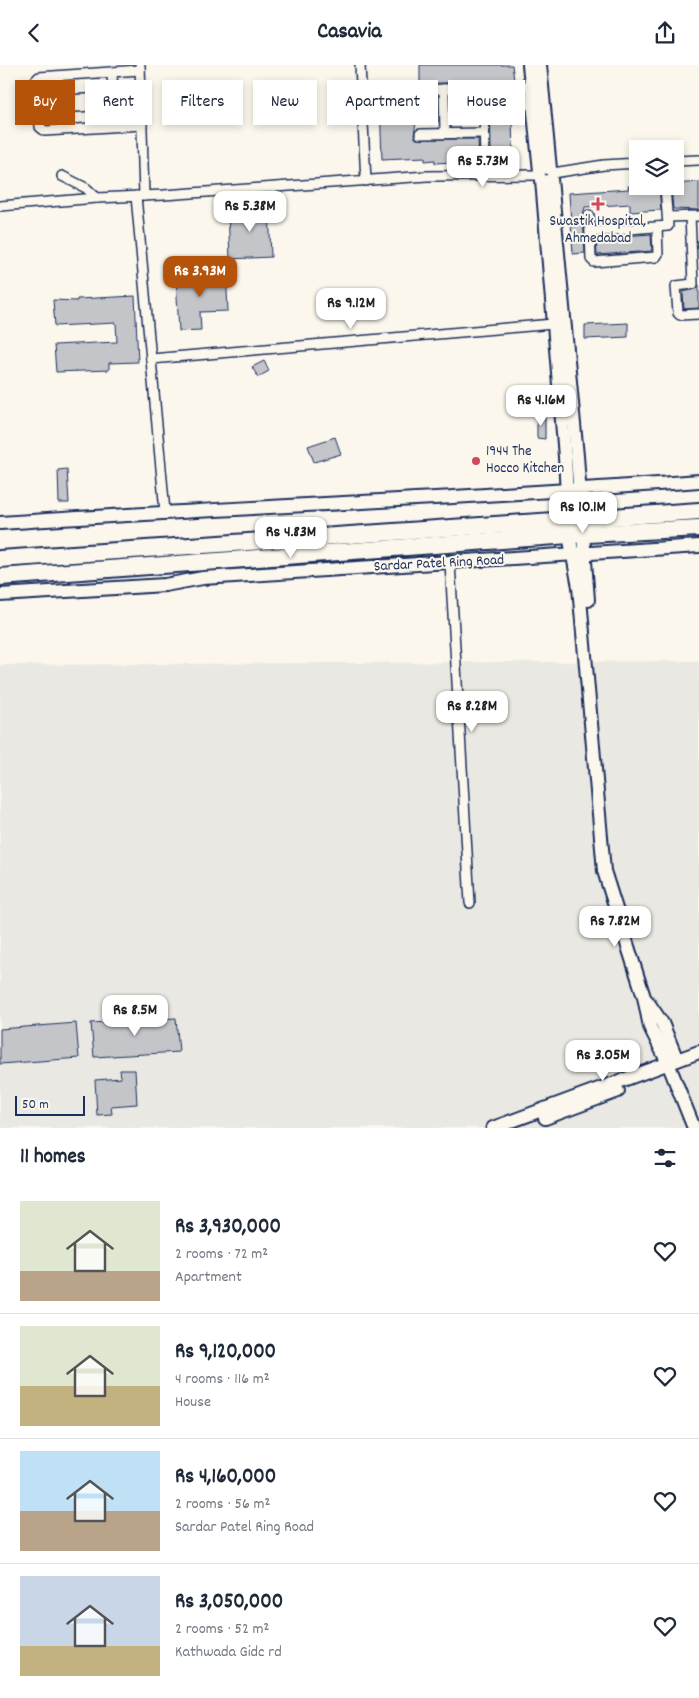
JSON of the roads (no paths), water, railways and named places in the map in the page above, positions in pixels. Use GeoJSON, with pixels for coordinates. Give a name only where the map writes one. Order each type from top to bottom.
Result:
{"type":"FeatureCollection","features":[{"type":"Feature","properties":{"kind":"highway","name":"Sardar Patel Ring Road"},"geometry":{"type":"LineString","coordinates":[[0,577],[575,527],[699,511]]}},
{"type":"Feature","properties":{"kind":"highway","name":"Sardar Patel Ring Road"},"geometry":{"type":"LineString","coordinates":[[0,559],[575,527],[699,528]]}},
{"type":"Feature","properties":{"kind":"street"},"geometry":{"type":"LineString","coordinates":[[360,65],[366,181]]}},
{"type":"Feature","properties":{"kind":"street"},"geometry":{"type":"LineString","coordinates":[[529,65],[546,175],[575,527],[613,871],[611,891],[644,997],[650,1027],[672,1064],[694,1128]]}},
{"type":"Feature","properties":{"kind":"street"},"geometry":{"type":"LineString","coordinates":[[540,65],[553,324],[573,490]]}},
{"type":"Feature","properties":{"kind":"street"},"geometry":{"type":"LineString","coordinates":[[112,72],[113,95],[109,97],[39,101],[33,93],[34,82],[39,77],[140,68]]}},
{"type":"Feature","properties":{"kind":"street"},"geometry":{"type":"LineString","coordinates":[[525,87],[532,87]]}},
{"type":"Feature","properties":{"kind":"street"},"geometry":{"type":"LineString","coordinates":[[438,89],[448,89]]}},
{"type":"Feature","properties":{"kind":"street"},"geometry":{"type":"LineString","coordinates":[[444,89],[445,133]]}},
{"type":"Feature","properties":{"kind":"street"},"geometry":{"type":"LineString","coordinates":[[115,126],[114,109],[109,105],[43,109],[39,112],[40,127],[45,131],[142,125],[140,196],[151,359],[165,512]]}},
{"type":"Feature","properties":{"kind":"street"},"geometry":{"type":"LineString","coordinates":[[484,125],[485,176]]}},
{"type":"Feature","properties":{"kind":"street"},"geometry":{"type":"LineString","coordinates":[[420,134],[484,133]]}},
{"type":"Feature","properties":{"kind":"street"},"geometry":{"type":"LineString","coordinates":[[684,161],[699,160]]}},
{"type":"Feature","properties":{"kind":"street"},"geometry":{"type":"LineString","coordinates":[[0,206],[97,197],[140,196],[427,176],[546,175],[604,165],[629,164]]}},
{"type":"Feature","properties":{"kind":"street"},"geometry":{"type":"LineString","coordinates":[[62,176],[86,188],[97,197]]}},
{"type":"Feature","properties":{"kind":"street"},"geometry":{"type":"LineString","coordinates":[[590,232],[668,226],[667,195]]}},
{"type":"Feature","properties":{"kind":"street"},"geometry":{"type":"LineString","coordinates":[[589,215],[591,259],[594,262],[656,257],[658,253],[657,227]]}},
{"type":"Feature","properties":{"kind":"street"},"geometry":{"type":"LineString","coordinates":[[668,217],[694,216],[696,284],[676,286],[678,313],[680,315],[699,314]]}},
{"type":"Feature","properties":{"kind":"street"},"geometry":{"type":"LineString","coordinates":[[151,359],[553,324]]}},
{"type":"Feature","properties":{"kind":"street"},"geometry":{"type":"LineString","coordinates":[[0,523],[699,481]]}},
{"type":"Feature","properties":{"kind":"street","name":"Sardar Patel Ring Road"},"geometry":{"type":"LineString","coordinates":[[0,595],[165,585],[203,578],[699,546]]}},
{"type":"Feature","properties":{"kind":"street"},"geometry":{"type":"LineString","coordinates":[[450,563],[470,903]]}},
{"type":"Feature","properties":{"kind":"street"},"geometry":{"type":"LineString","coordinates":[[516,1128],[544,1119],[699,1051]]}},
{"type":"Feature","properties":{"kind":"street"},"geometry":{"type":"LineString","coordinates":[[672,1064],[699,1059]]}},
{"type":"Feature","properties":{"kind":"street"},"geometry":{"type":"LineString","coordinates":[[492,1128],[544,1119]]}},
{"type":"Feature","properties":{"kind":"place","name":"Swastik Hospital, Ahmedabad"},"geometry":{"type":"Point","coordinates":[598,204]}},
{"type":"Feature","properties":{"kind":"place","name":"1944 The Hocco Kitchen"},"geometry":{"type":"Point","coordinates":[476,461]}}]}
